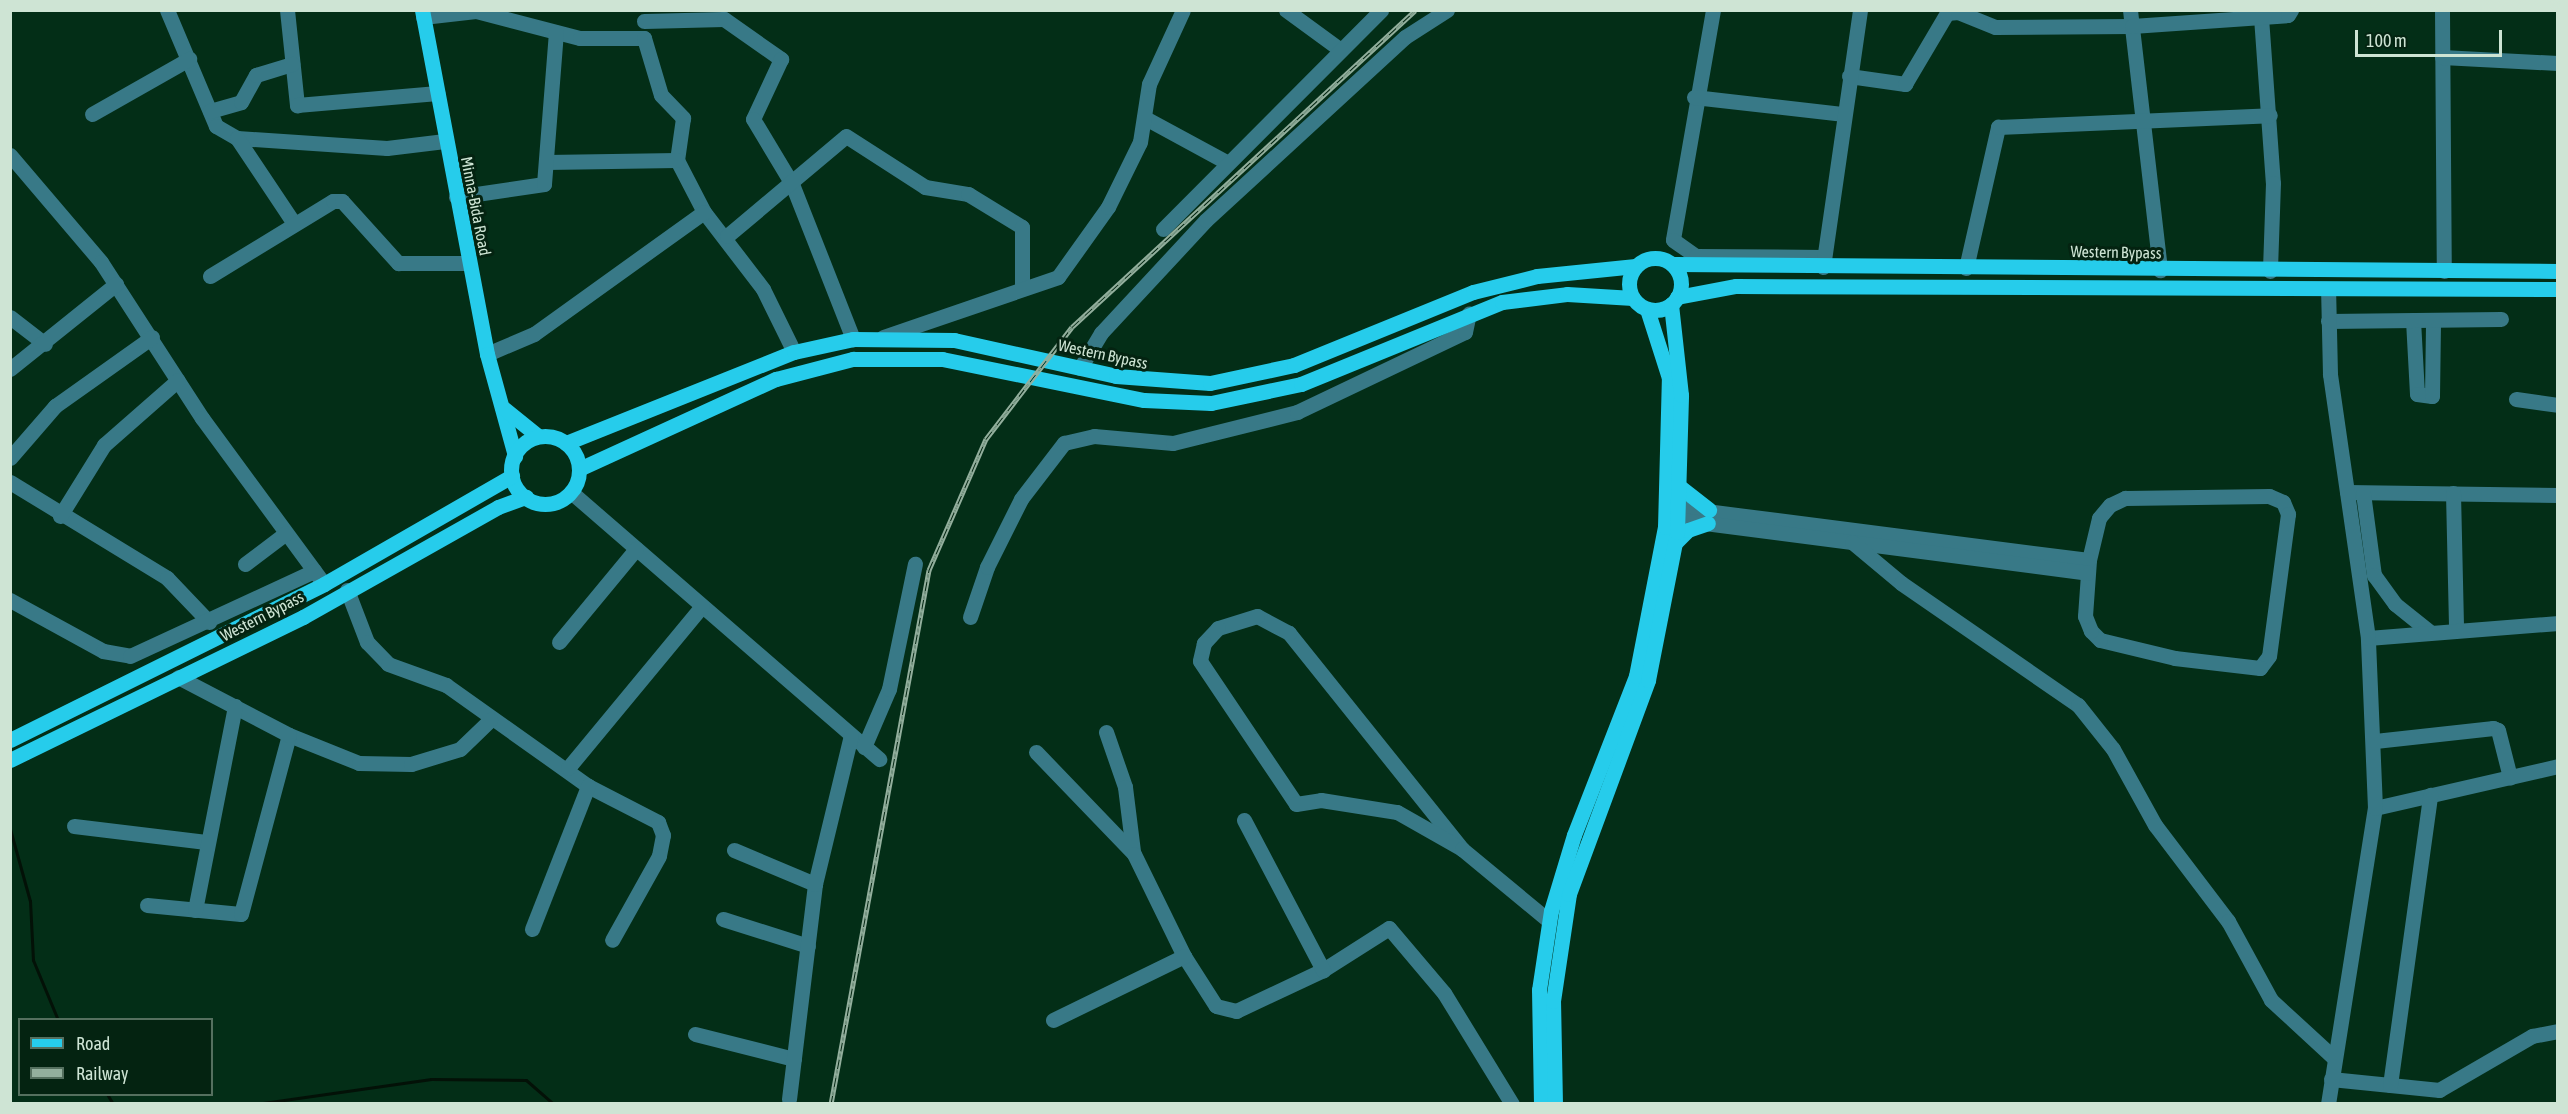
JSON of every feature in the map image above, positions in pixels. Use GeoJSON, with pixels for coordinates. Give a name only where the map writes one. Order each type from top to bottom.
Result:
{"type":"FeatureCollection","features":[{"type":"Feature","properties":{"kind":"main road","name":"Minna-Bida Road"},"geometry":{"type":"LineString","coordinates":[[422,14],[487,354],[514,456]]}},
{"type":"Feature","properties":{"kind":"main road"},"geometry":{"type":"LineString","coordinates":[[1541,1104],[1539,990],[1549,921],[1574,835],[1636,676],[1673,513],[1680,487],[1681,376],[1674,301],[1681,284],[1674,264],[1654,258],[1635,266],[1629,283],[1633,297],[1647,309],[1669,378],[1673,513],[1675,543],[1648,680],[1566,905],[1553,1001],[1555,1104]]}},
{"type":"Feature","properties":{"kind":"main road","name":"Western Bypass"},"geometry":{"type":"LineString","coordinates":[[1674,264],[1823,262],[1966,268],[2558,271]]}},
{"type":"Feature","properties":{"kind":"main road","name":"Western Bypass"},"geometry":{"type":"LineString","coordinates":[[566,443],[794,352],[853,339],[883,337],[954,340],[1064,365],[1179,385],[1245,379],[1312,359],[1473,292],[1537,276],[1635,266]]}},
{"type":"Feature","properties":{"kind":"main road"},"geometry":{"type":"LineString","coordinates":[[1647,309],[1736,286],[2558,289]]}},
{"type":"Feature","properties":{"kind":"main road"},"geometry":{"type":"LineString","coordinates":[[579,469],[776,379],[853,358],[925,357],[1174,404],[1253,398],[1310,381],[1469,313],[1538,296],[1633,297]]}},
{"type":"Feature","properties":{"kind":"main road"},"geometry":{"type":"LineString","coordinates":[[502,407],[538,436],[566,443],[579,469],[571,492],[554,502],[526,497],[512,476],[514,456],[538,436]]}},
{"type":"Feature","properties":{"kind":"main road","name":"Western Bypass"},"geometry":{"type":"LineString","coordinates":[[10,741],[324,584],[512,476]]}},
{"type":"Feature","properties":{"kind":"main road"},"geometry":{"type":"LineString","coordinates":[[1675,543],[1688,530],[1708,516],[1680,487]]}},
{"type":"Feature","properties":{"kind":"main road","name":"Western Bypass"},"geometry":{"type":"LineString","coordinates":[[12,759],[178,677],[526,497]]}},
{"type":"Feature","properties":{"kind":"street"},"geometry":{"type":"LineString","coordinates":[[167,10],[216,126],[237,138],[387,148],[445,141]]}},
{"type":"Feature","properties":{"kind":"street"},"geometry":{"type":"LineString","coordinates":[[287,10],[297,105],[437,93]]}},
{"type":"Feature","properties":{"kind":"street"},"geometry":{"type":"LineString","coordinates":[[883,337],[1022,287],[1058,277],[1084,244],[1140,142],[1147,119],[1149,84],[1182,10]]}},
{"type":"Feature","properties":{"kind":"street"},"geometry":{"type":"LineString","coordinates":[[1286,10],[1338,48]]}},
{"type":"Feature","properties":{"kind":"street"},"geometry":{"type":"LineString","coordinates":[[1080,368],[1101,333],[1206,220],[1405,37],[1447,10]]}},
{"type":"Feature","properties":{"kind":"street"},"geometry":{"type":"LineString","coordinates":[[1713,10],[1694,97],[1673,240],[1696,256],[1823,262],[1860,10]]}},
{"type":"Feature","properties":{"kind":"street"},"geometry":{"type":"LineString","coordinates":[[2130,10],[2147,123],[2160,270]]}},
{"type":"Feature","properties":{"kind":"street"},"geometry":{"type":"LineString","coordinates":[[1850,76],[1905,84],[1947,13],[1958,12],[1995,27],[2132,26],[2261,16],[2291,10]]}},
{"type":"Feature","properties":{"kind":"street"},"geometry":{"type":"LineString","coordinates":[[2442,10],[2444,271]]}},
{"type":"Feature","properties":{"kind":"street"},"geometry":{"type":"LineString","coordinates":[[422,14],[476,11],[556,32],[644,38]]}},
{"type":"Feature","properties":{"kind":"street"},"geometry":{"type":"LineString","coordinates":[[1163,229],[1338,48],[1380,11]]}},
{"type":"Feature","properties":{"kind":"street"},"geometry":{"type":"LineString","coordinates":[[794,352],[763,289],[727,236],[704,212],[677,160],[683,118],[661,95],[644,38],[642,16],[724,19],[778,56],[781,62],[753,119],[792,184],[853,339]]}},
{"type":"Feature","properties":{"kind":"street"},"geometry":{"type":"LineString","coordinates":[[2261,16],[2270,115],[2270,271]]}},
{"type":"Feature","properties":{"kind":"street"},"geometry":{"type":"LineString","coordinates":[[456,197],[544,184],[556,32]]}},
{"type":"Feature","properties":{"kind":"street"},"geometry":{"type":"LineString","coordinates":[[2442,57],[2558,63]]}},
{"type":"Feature","properties":{"kind":"street"},"geometry":{"type":"LineString","coordinates":[[92,114],[189,59]]}},
{"type":"Feature","properties":{"kind":"street"},"geometry":{"type":"LineString","coordinates":[[210,111],[241,102],[256,75],[292,64]]}},
{"type":"Feature","properties":{"kind":"street"},"geometry":{"type":"LineString","coordinates":[[1694,97],[1844,114]]}},
{"type":"Feature","properties":{"kind":"street"},"geometry":{"type":"LineString","coordinates":[[1966,268],[1995,129],[2270,115]]}},
{"type":"Feature","properties":{"kind":"street"},"geometry":{"type":"LineString","coordinates":[[1147,119],[1228,163]]}},
{"type":"Feature","properties":{"kind":"street"},"geometry":{"type":"LineString","coordinates":[[727,236],[792,184],[846,136],[925,187],[973,196],[1022,227],[1022,287]]}},
{"type":"Feature","properties":{"kind":"street"},"geometry":{"type":"LineString","coordinates":[[237,138],[293,222]]}},
{"type":"Feature","properties":{"kind":"street"},"geometry":{"type":"LineString","coordinates":[[10,155],[69,220],[116,284],[178,380],[324,584]]}},
{"type":"Feature","properties":{"kind":"street"},"geometry":{"type":"LineString","coordinates":[[546,162],[677,160]]}},
{"type":"Feature","properties":{"kind":"street"},"geometry":{"type":"LineString","coordinates":[[210,276],[293,222],[342,201],[398,263],[469,263]]}},
{"type":"Feature","properties":{"kind":"street"},"geometry":{"type":"LineString","coordinates":[[487,354],[534,334],[704,212]]}},
{"type":"Feature","properties":{"kind":"street"},"geometry":{"type":"LineString","coordinates":[[10,369],[45,344],[116,284]]}},
{"type":"Feature","properties":{"kind":"street"},"geometry":{"type":"LineString","coordinates":[[2328,289],[2328,321],[2347,492],[2368,638],[2375,808],[2370,870],[2333,1058],[2328,1104]]}},
{"type":"Feature","properties":{"kind":"street"},"geometry":{"type":"LineString","coordinates":[[970,617],[987,567],[1021,499],[1064,443],[1094,436],[1173,443],[1297,412],[1466,332],[1469,313]]}},
{"type":"Feature","properties":{"kind":"street"},"geometry":{"type":"LineString","coordinates":[[10,317],[45,344]]}},
{"type":"Feature","properties":{"kind":"street"},"geometry":{"type":"LineString","coordinates":[[2328,321],[2501,319]]}},
{"type":"Feature","properties":{"kind":"street"},"geometry":{"type":"LineString","coordinates":[[2413,320],[2417,394],[2432,396],[2433,320]]}},
{"type":"Feature","properties":{"kind":"street"},"geometry":{"type":"LineString","coordinates":[[12,454],[55,406],[152,337]]}},
{"type":"Feature","properties":{"kind":"street"},"geometry":{"type":"LineString","coordinates":[[60,516],[105,445],[178,380]]}},
{"type":"Feature","properties":{"kind":"street"},"geometry":{"type":"LineString","coordinates":[[2516,399],[2558,405]]}},
{"type":"Feature","properties":{"kind":"street"},"geometry":{"type":"LineString","coordinates":[[10,482],[60,516],[167,578],[208,622]]}},
{"type":"Feature","properties":{"kind":"street"},"geometry":{"type":"LineString","coordinates":[[571,492],[879,759]]}},
{"type":"Feature","properties":{"kind":"street"},"geometry":{"type":"LineString","coordinates":[[2347,492],[2558,495]]}},
{"type":"Feature","properties":{"kind":"street"},"geometry":{"type":"LineString","coordinates":[[2363,493],[2374,575],[2395,604],[2430,632]]}},
{"type":"Feature","properties":{"kind":"street"},"geometry":{"type":"LineString","coordinates":[[2453,493],[2456,629]]}},
{"type":"Feature","properties":{"kind":"street"},"geometry":{"type":"LineString","coordinates":[[2269,496],[2283,502],[2288,514],[2269,656],[2260,668],[2175,658],[2100,640],[2085,616],[2088,567],[2099,518],[2125,498],[2269,496]]}},
{"type":"Feature","properties":{"kind":"street"},"geometry":{"type":"LineString","coordinates":[[1673,513],[2088,567]]}},
{"type":"Feature","properties":{"kind":"street"},"geometry":{"type":"LineString","coordinates":[[1708,516],[1852,542],[2088,567]]}},
{"type":"Feature","properties":{"kind":"street"},"geometry":{"type":"LineString","coordinates":[[245,564],[286,533]]}},
{"type":"Feature","properties":{"kind":"street"},"geometry":{"type":"LineString","coordinates":[[1852,542],[1901,583],[2078,705],[2114,749],[2155,825],[2228,921],[2271,1000],[2333,1058]]}},
{"type":"Feature","properties":{"kind":"street"},"geometry":{"type":"LineString","coordinates":[[559,642],[636,549]]}},
{"type":"Feature","properties":{"kind":"street"},"geometry":{"type":"LineString","coordinates":[[864,747],[889,689],[915,564]]}},
{"type":"Feature","properties":{"kind":"street"},"geometry":{"type":"LineString","coordinates":[[10,600],[115,655],[146,651],[314,572]]}},
{"type":"Feature","properties":{"kind":"street"},"geometry":{"type":"LineString","coordinates":[[347,590],[367,642],[388,664],[446,685],[490,720],[568,768],[588,786],[658,822],[663,835],[659,856],[612,940]]}},
{"type":"Feature","properties":{"kind":"street"},"geometry":{"type":"LineString","coordinates":[[568,768],[702,606]]}},
{"type":"Feature","properties":{"kind":"street"},"geometry":{"type":"LineString","coordinates":[[1462,849],[1289,633],[1257,616],[1218,628],[1204,643],[1200,661],[1296,804],[1331,801],[1397,812],[1462,849],[1549,921]]}},
{"type":"Feature","properties":{"kind":"street"},"geometry":{"type":"LineString","coordinates":[[2368,638],[2456,629],[2558,623]]}},
{"type":"Feature","properties":{"kind":"street"},"geometry":{"type":"LineString","coordinates":[[178,677],[290,735],[359,763],[411,764],[460,749],[490,720]]}},
{"type":"Feature","properties":{"kind":"street"},"geometry":{"type":"LineString","coordinates":[[195,910],[206,842],[235,706]]}},
{"type":"Feature","properties":{"kind":"street"},"geometry":{"type":"LineString","coordinates":[[2374,741],[2493,728],[2498,730],[2510,777]]}},
{"type":"Feature","properties":{"kind":"street"},"geometry":{"type":"LineString","coordinates":[[1106,732],[1125,787],[1134,854]]}},
{"type":"Feature","properties":{"kind":"street"},"geometry":{"type":"LineString","coordinates":[[147,905],[241,914],[290,735]]}},
{"type":"Feature","properties":{"kind":"street"},"geometry":{"type":"LineString","coordinates":[[789,1099],[815,884],[851,735]]}},
{"type":"Feature","properties":{"kind":"street"},"geometry":{"type":"LineString","coordinates":[[1035,752],[1134,854],[1184,956],[1216,1006],[1236,1011],[1323,970],[1378,932],[1389,928],[1399,934],[1479,1046],[1512,1104]]}},
{"type":"Feature","properties":{"kind":"street"},"geometry":{"type":"LineString","coordinates":[[2375,808],[2558,766]]}},
{"type":"Feature","properties":{"kind":"street"},"geometry":{"type":"LineString","coordinates":[[532,928],[566,829],[588,786]]}},
{"type":"Feature","properties":{"kind":"street"},"geometry":{"type":"LineString","coordinates":[[2390,1085],[2430,795]]}},
{"type":"Feature","properties":{"kind":"street"},"geometry":{"type":"LineString","coordinates":[[1244,820],[1323,970]]}},
{"type":"Feature","properties":{"kind":"street"},"geometry":{"type":"LineString","coordinates":[[74,826],[206,842]]}},
{"type":"Feature","properties":{"kind":"street"},"geometry":{"type":"LineString","coordinates":[[734,850],[815,884]]}},
{"type":"Feature","properties":{"kind":"street"},"geometry":{"type":"LineString","coordinates":[[723,919],[808,946]]}},
{"type":"Feature","properties":{"kind":"street"},"geometry":{"type":"LineString","coordinates":[[1053,1020],[1184,956]]}},
{"type":"Feature","properties":{"kind":"street"},"geometry":{"type":"LineString","coordinates":[[2331,1079],[2390,1085],[2453,1086],[2532,1036],[2558,1031]]}},
{"type":"Feature","properties":{"kind":"street"},"geometry":{"type":"LineString","coordinates":[[695,1034],[794,1059]]}},
{"type":"Feature","properties":{"kind":"waterway"},"geometry":{"type":"LineString","coordinates":[[10,829],[30,901],[33,960],[57,1018]]}},
{"type":"Feature","properties":{"kind":"waterway"},"geometry":{"type":"LineString","coordinates":[[256,1104],[431,1079],[526,1080],[554,1104]]}},
{"type":"Feature","properties":{"kind":"waterway"},"geometry":{"type":"LineString","coordinates":[[108,1096],[113,1104]]}},
{"type":"Feature","properties":{"kind":"railway"},"geometry":{"type":"LineString","coordinates":[[831,1104],[929,570],[986,439],[1072,327],[1415,10]]}}]}
